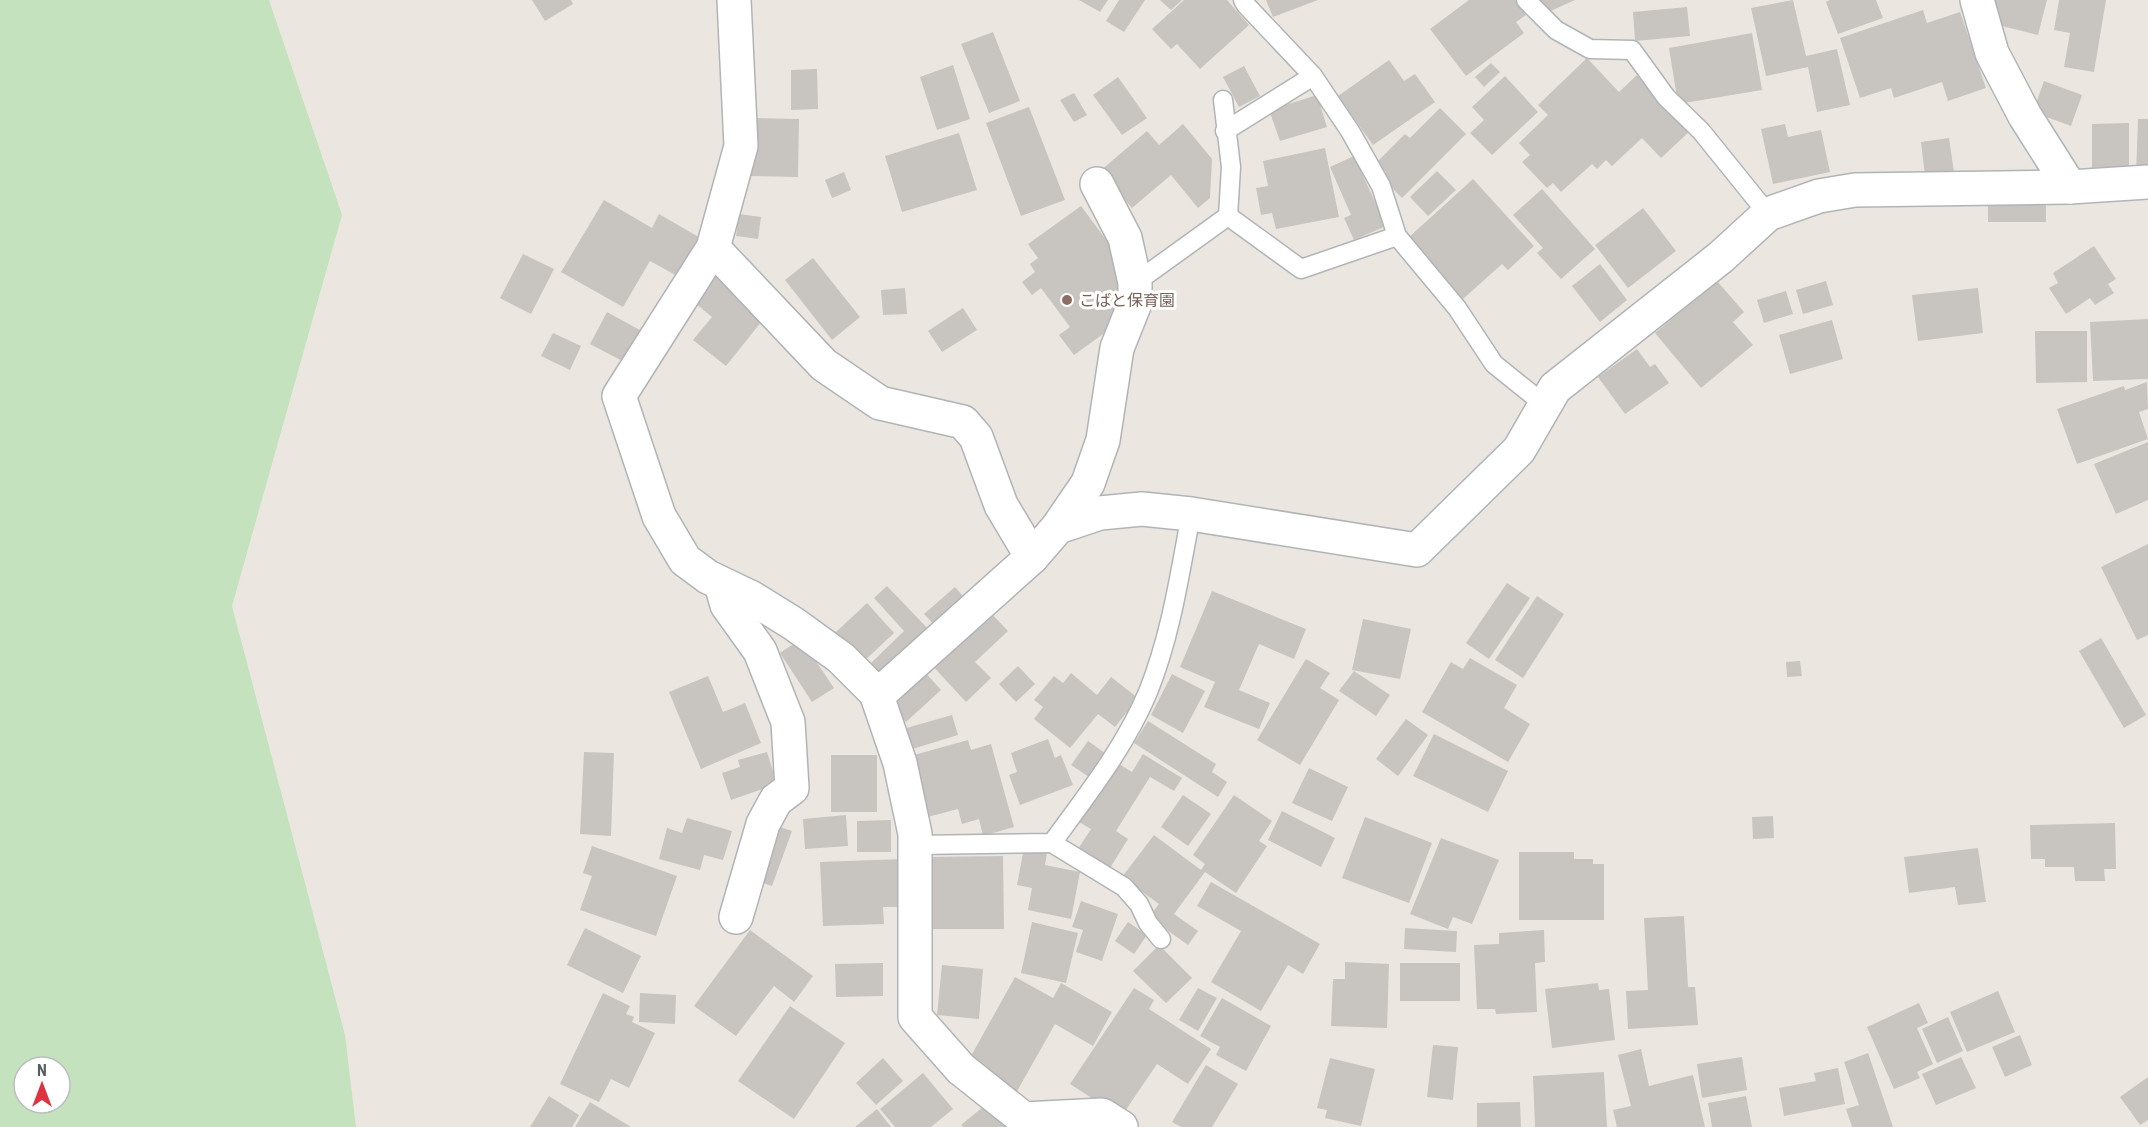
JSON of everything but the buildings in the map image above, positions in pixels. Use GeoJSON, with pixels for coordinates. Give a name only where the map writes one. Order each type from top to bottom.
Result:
{"type":"FeatureCollection","features":[{"type":"Feature","properties":{"kind":"street"},"geometry":{"type":"LineString","coordinates":[[734,0],[741,146],[713,248],[619,396],[659,516],[684,560],[708,578],[752,598],[822,644],[841,658],[877,696],[900,763],[915,834],[915,1017],[962,1069],[1024,1119],[1102,1115],[1121,1127]]}},
{"type":"Feature","properties":{"kind":"street"},"geometry":{"type":"LineString","coordinates":[[1977,0],[1992,53],[2025,116],[2070,187]]}},
{"type":"Feature","properties":{"kind":"street"},"geometry":{"type":"LineString","coordinates":[[1058,527],[1100,513],[1142,509],[1191,514],[1418,550],[1518,450],[1555,388],[1721,257],[1768,214],[1818,196],[1855,189],[2070,187],[2148,182]]}},
{"type":"Feature","properties":{"kind":"street"},"geometry":{"type":"LineString","coordinates":[[877,696],[1032,557],[1058,527],[1088,483],[1103,440],[1118,348],[1135,303],[1135,283],[1125,238],[1096,184]]}},
{"type":"Feature","properties":{"kind":"street"},"geometry":{"type":"LineString","coordinates":[[713,248],[824,365],[880,404],[963,422],[976,437],[1001,505],[1032,557]]}},
{"type":"Feature","properties":{"kind":"street"},"geometry":{"type":"LineString","coordinates":[[721,584],[727,605],[760,651],[788,722],[792,788],[776,800],[763,824],[736,917]]}},
{"type":"Feature","properties":{"kind":"lane"},"geometry":{"type":"LineString","coordinates":[[1243,0],[1313,76],[1350,131],[1381,186],[1397,236],[1457,309],[1494,364],[1545,405]]}},
{"type":"Feature","properties":{"kind":"lane"},"geometry":{"type":"LineString","coordinates":[[1526,0],[1556,30],[1590,49],[1632,50],[1666,97],[1701,131],[1768,214]]}},
{"type":"Feature","properties":{"kind":"lane"},"geometry":{"type":"LineString","coordinates":[[1225,131],[1313,76]]}},
{"type":"Feature","properties":{"kind":"lane"},"geometry":{"type":"LineString","coordinates":[[1223,100],[1231,167],[1228,216]]}},
{"type":"Feature","properties":{"kind":"lane"},"geometry":{"type":"LineString","coordinates":[[1228,216],[1301,269],[1397,236]]}},
{"type":"Feature","properties":{"kind":"lane"},"geometry":{"type":"LineString","coordinates":[[1135,283],[1228,216]]}},
{"type":"Feature","properties":{"kind":"lane"},"geometry":{"type":"LineString","coordinates":[[1052,843],[1127,735],[1148,692],[1164,641],[1191,514]]}},
{"type":"Feature","properties":{"kind":"lane"},"geometry":{"type":"LineString","coordinates":[[915,845],[1052,843],[1124,887],[1140,904],[1148,923],[1161,939]]}},
{"type":"Feature","properties":{"kind":"green space"},"geometry":{"type":"Polygon","coordinates":[[[0,0],[269,0],[342,215],[232,606],[345,1035],[356,1127],[0,1127],[0,0]]]}},
{"type":"Feature","properties":{"kind":"place","name":"こばと保育園"},"geometry":{"type":"Point","coordinates":[1067,300]}}]}
